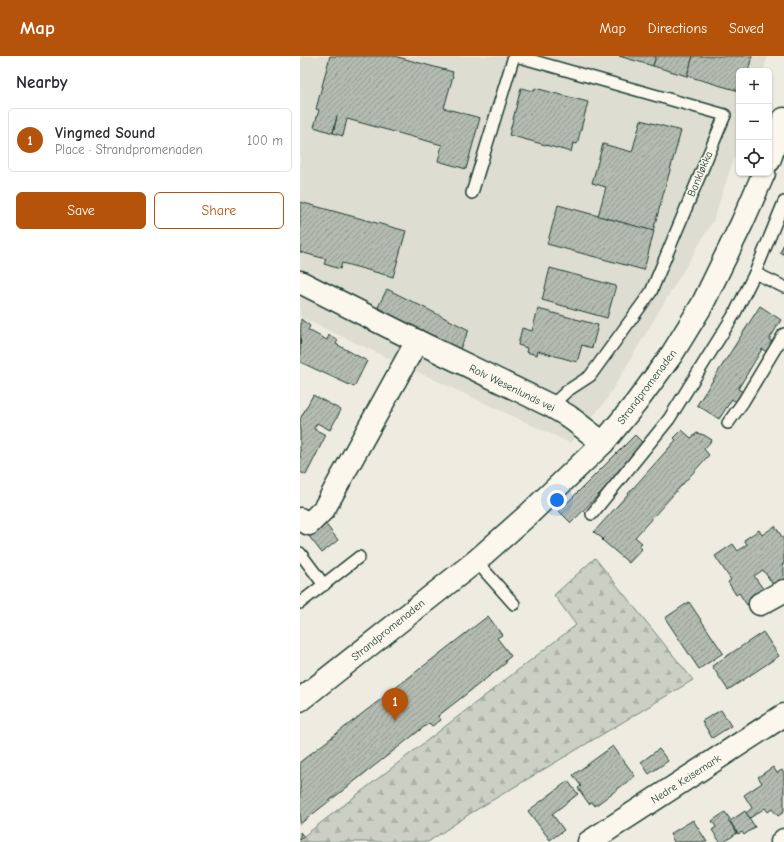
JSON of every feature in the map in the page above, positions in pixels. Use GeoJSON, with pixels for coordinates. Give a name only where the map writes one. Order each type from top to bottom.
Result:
{"type":"FeatureCollection","features":[{"type":"Feature","properties":{"kind":"street"},"geometry":{"type":"LineString","coordinates":[[772,153],[784,119]]}},
{"type":"Feature","properties":{"kind":"street","name":"Strandpromenaden"},"geometry":{"type":"LineString","coordinates":[[300,700],[476,561],[529,514],[603,443],[636,403],[672,354],[702,305],[742,223],[763,176]]}},
{"type":"Feature","properties":{"kind":"street","name":"Rolv Wesenlunds vei"},"geometry":{"type":"LineString","coordinates":[[300,282],[551,406],[568,416],[603,443]]}},
{"type":"Feature","properties":{"kind":"street"},"geometry":{"type":"LineString","coordinates":[[300,519],[309,524],[324,509],[417,341]]}},
{"type":"Feature","properties":{"kind":"street"},"geometry":{"type":"LineString","coordinates":[[760,604],[784,591]]}},
{"type":"Feature","properties":{"kind":"street","name":"Nedre Keisemark"},"geometry":{"type":"LineString","coordinates":[[589,842],[784,716]]}},
{"type":"Feature","properties":{"kind":"lane"},"geometry":{"type":"LineString","coordinates":[[472,193],[515,56]]}},
{"type":"Feature","properties":{"kind":"lane","name":"Bankløkka"},"geometry":{"type":"LineString","coordinates":[[515,56],[725,115],[651,292],[590,376],[567,391],[551,406]]}},
{"type":"Feature","properties":{"kind":"lane"},"geometry":{"type":"LineString","coordinates":[[592,514],[669,419],[735,313],[755,273],[784,202]]}},
{"type":"Feature","properties":{"kind":"lane"},"geometry":{"type":"LineString","coordinates":[[755,273],[784,287]]}},
{"type":"Feature","properties":{"kind":"lane"},"geometry":{"type":"LineString","coordinates":[[728,423],[743,402],[784,334]]}},
{"type":"Feature","properties":{"kind":"lane"},"geometry":{"type":"LineString","coordinates":[[300,553],[324,585]]}},
{"type":"Feature","properties":{"kind":"lane"},"geometry":{"type":"LineString","coordinates":[[300,603],[359,557]]}},
{"type":"Feature","properties":{"kind":"lane"},"geometry":{"type":"LineString","coordinates":[[476,561],[514,604]]}},
{"type":"Feature","properties":{"kind":"shaded area"},"geometry":{"type":"Polygon","coordinates":[[[302,56],[768,56],[764,68],[736,68],[736,152],[713,221],[605,402],[570,443],[300,317],[300,60],[302,56]]]}},
{"type":"Feature","properties":{"kind":"green space"},"geometry":{"type":"Polygon","coordinates":[[[595,558],[693,680],[471,813],[428,842],[300,842],[300,839],[576,625],[554,595],[595,558]]]}},
{"type":"Feature","properties":{"kind":"building"},"geometry":{"type":"Polygon","coordinates":[[[330,56],[394,56],[453,72],[444,108],[480,118],[466,169],[438,161],[442,145],[347,119],[343,136],[314,127],[319,110],[316,109],[330,56]]]}},
{"type":"Feature","properties":{"kind":"building"},"geometry":{"type":"Polygon","coordinates":[[[619,56],[656,56],[653,66],[619,56]]]}},
{"type":"Feature","properties":{"kind":"building"},"geometry":{"type":"Polygon","coordinates":[[[656,56],[693,56],[687,76],[653,66],[656,56]]]}},
{"type":"Feature","properties":{"kind":"building"},"geometry":{"type":"Polygon","coordinates":[[[693,56],[752,56],[749,68],[736,68],[736,90],[687,76],[693,56]]]}},
{"type":"Feature","properties":{"kind":"building"},"geometry":{"type":"Polygon","coordinates":[[[521,88],[534,91],[535,88],[588,102],[577,144],[573,143],[571,152],[509,135],[521,88]]]}},
{"type":"Feature","properties":{"kind":"building"},"geometry":{"type":"Polygon","coordinates":[[[641,120],[681,131],[653,231],[598,216],[606,187],[592,183],[603,144],[632,152],[641,120]]]}},
{"type":"Feature","properties":{"kind":"building"},"geometry":{"type":"Polygon","coordinates":[[[300,202],[406,231],[393,277],[342,263],[340,269],[324,264],[326,259],[300,252],[300,202]]]}},
{"type":"Feature","properties":{"kind":"building"},"geometry":{"type":"Polygon","coordinates":[[[558,205],[654,231],[644,270],[547,244],[558,205]]]}},
{"type":"Feature","properties":{"kind":"building"},"geometry":{"type":"Polygon","coordinates":[[[784,243],[784,254],[780,253],[784,243]]]}},
{"type":"Feature","properties":{"kind":"building"},"geometry":{"type":"Polygon","coordinates":[[[550,268],[616,286],[607,318],[542,300],[550,268]]]}},
{"type":"Feature","properties":{"kind":"building"},"geometry":{"type":"Polygon","coordinates":[[[387,289],[469,330],[458,353],[376,311],[387,289]]]}},
{"type":"Feature","properties":{"kind":"building"},"geometry":{"type":"Polygon","coordinates":[[[760,306],[781,320],[769,340],[773,342],[767,352],[762,349],[738,389],[743,392],[736,402],[732,399],[719,419],[697,405],[760,306]]]}},
{"type":"Feature","properties":{"kind":"building"},"geometry":{"type":"Polygon","coordinates":[[[538,309],[598,325],[592,348],[582,345],[577,362],[538,351],[537,355],[526,352],[527,348],[518,345],[522,328],[532,331],[538,309]]]}},
{"type":"Feature","properties":{"kind":"building"},"geometry":{"type":"Polygon","coordinates":[[[301,319],[310,326],[308,330],[327,340],[329,335],[338,340],[336,344],[367,361],[354,387],[300,362],[301,319]]]}},
{"type":"Feature","properties":{"kind":"building"},"geometry":{"type":"Polygon","coordinates":[[[313,395],[341,410],[330,430],[317,423],[314,429],[326,435],[306,475],[300,472],[300,419],[313,395]]]}},
{"type":"Feature","properties":{"kind":"building"},"geometry":{"type":"Polygon","coordinates":[[[682,430],[691,438],[697,433],[712,440],[704,449],[709,455],[635,537],[642,543],[639,546],[642,549],[629,563],[594,532],[676,440],[674,438],[682,430]]]}},
{"type":"Feature","properties":{"kind":"building"},"geometry":{"type":"Polygon","coordinates":[[[635,435],[646,446],[571,523],[559,511],[635,435]]]}},
{"type":"Feature","properties":{"kind":"building"},"geometry":{"type":"Polygon","coordinates":[[[324,522],[338,540],[322,553],[308,535],[324,522]]]}},
{"type":"Feature","properties":{"kind":"building"},"geometry":{"type":"Polygon","coordinates":[[[775,526],[784,540],[784,564],[782,565],[784,567],[784,581],[775,587],[763,570],[754,576],[766,593],[747,605],[739,593],[736,595],[728,582],[731,580],[715,556],[733,544],[738,551],[747,544],[744,540],[759,530],[762,535],[775,526]]]}},
{"type":"Feature","properties":{"kind":"building"},"geometry":{"type":"Polygon","coordinates":[[[689,602],[723,653],[699,669],[665,618],[689,602]]]}},
{"type":"Feature","properties":{"kind":"building"},"geometry":{"type":"Polygon","coordinates":[[[488,616],[502,635],[497,638],[511,656],[505,661],[506,663],[438,716],[441,720],[432,726],[429,723],[300,824],[300,762],[488,616]]]}},
{"type":"Feature","properties":{"kind":"building"},"geometry":{"type":"Polygon","coordinates":[[[763,632],[779,656],[728,690],[712,666],[763,632]]]}},
{"type":"Feature","properties":{"kind":"building"},"geometry":{"type":"Polygon","coordinates":[[[721,710],[731,726],[712,738],[702,721],[721,710]]]}},
{"type":"Feature","properties":{"kind":"building"},"geometry":{"type":"Polygon","coordinates":[[[613,746],[635,776],[595,806],[592,802],[589,804],[578,788],[581,786],[573,775],[613,746]]]}},
{"type":"Feature","properties":{"kind":"building"},"geometry":{"type":"Polygon","coordinates":[[[659,749],[668,761],[649,774],[641,762],[659,749]]]}},
{"type":"Feature","properties":{"kind":"building"},"geometry":{"type":"Polygon","coordinates":[[[773,767],[777,773],[782,770],[784,773],[784,812],[778,816],[772,809],[768,812],[765,808],[750,818],[746,813],[752,808],[744,795],[762,783],[758,777],[773,767]]]}},
{"type":"Feature","properties":{"kind":"building"},"geometry":{"type":"Polygon","coordinates":[[[568,781],[578,794],[552,814],[564,830],[550,840],[528,811],[568,781]]]}},
{"type":"Feature","properties":{"kind":"building"},"geometry":{"type":"Polygon","coordinates":[[[745,811],[755,827],[744,835],[742,832],[738,834],[730,821],[745,811]]]}},
{"type":"Feature","properties":{"kind":"building"},"geometry":{"type":"Polygon","coordinates":[[[725,812],[730,819],[728,820],[737,833],[724,842],[720,842],[712,830],[716,827],[712,821],[725,812]]]}},
{"type":"Feature","properties":{"kind":"building"},"geometry":{"type":"Polygon","coordinates":[[[693,820],[707,842],[674,842],[670,834],[693,820]]]}},
{"type":"Feature","properties":{"kind":"building"},"geometry":{"type":"Polygon","coordinates":[[[300,832],[304,837],[300,840],[300,832]]]}},
{"type":"Feature","properties":{"kind":"place","name":"Vingmed Sound"},"geometry":{"type":"Point","coordinates":[395,721]}}]}
